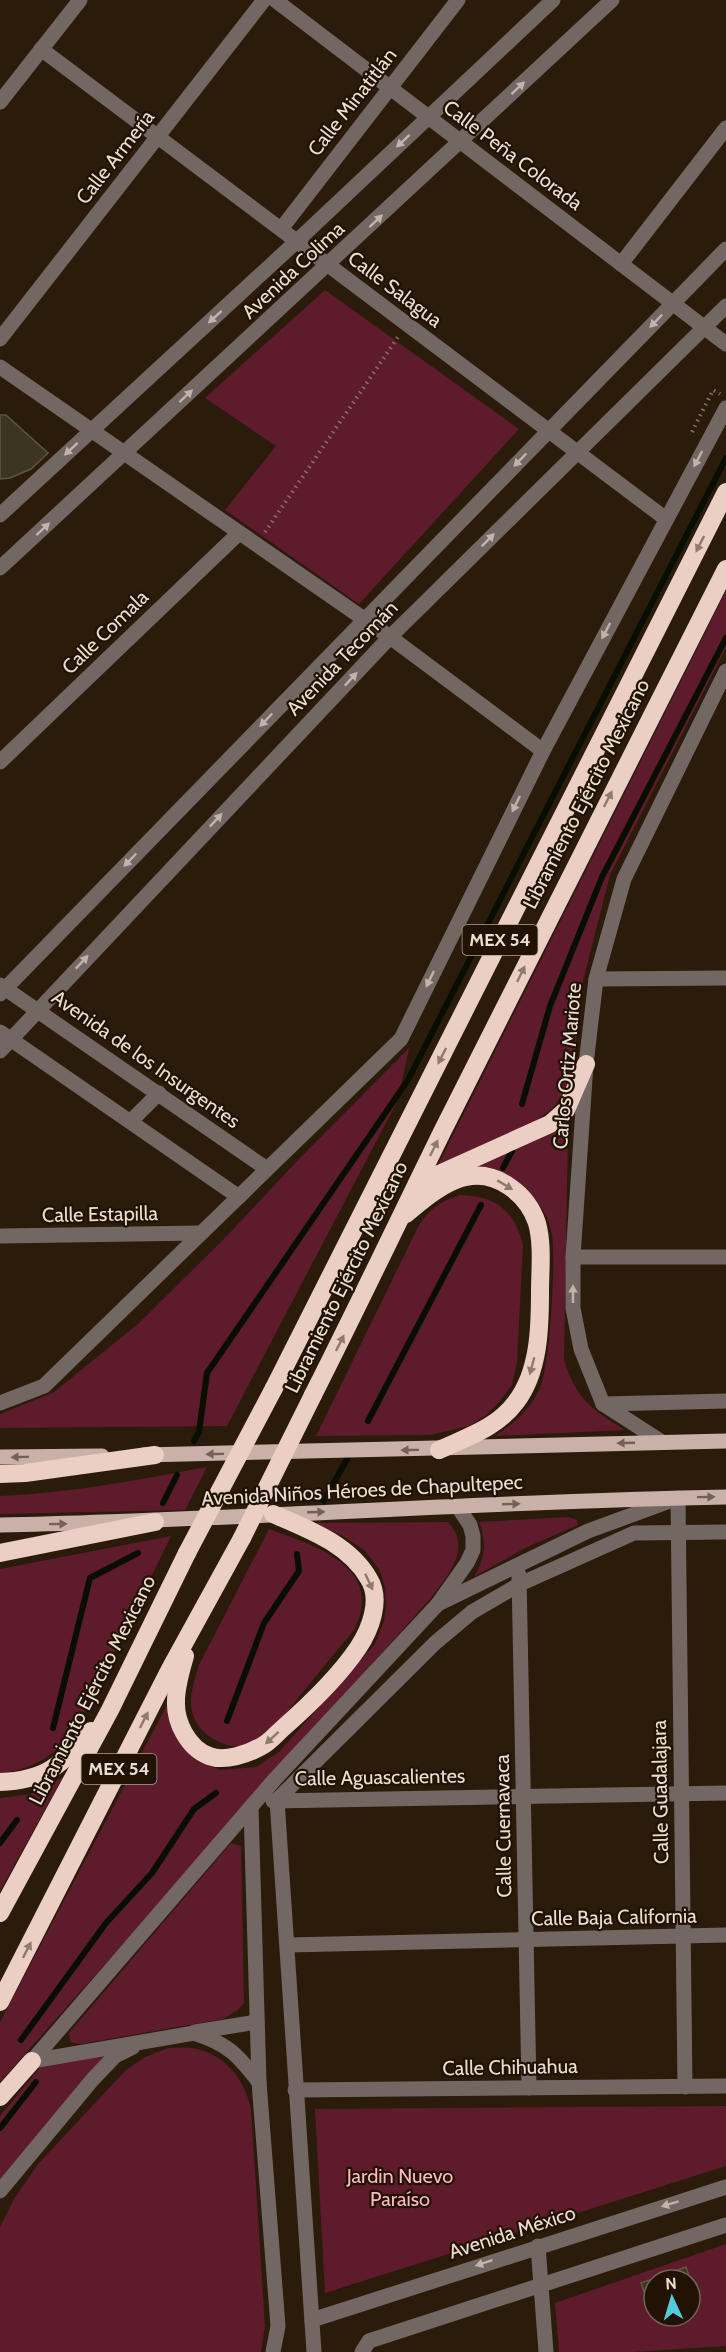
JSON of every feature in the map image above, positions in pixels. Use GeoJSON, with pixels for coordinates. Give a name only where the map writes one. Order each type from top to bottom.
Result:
{"type":"FeatureCollection","features":[{"type":"Feature","properties":{"kind":"highway","name":"Libramiento Ejército Mexicano"},"geometry":{"type":"LineString","coordinates":[[0,1913],[110,1710],[187,1553],[274,1388],[726,492]]}},
{"type":"Feature","properties":{"kind":"highway","name":"Libramiento Ejército Mexicano"},"geometry":{"type":"LineString","coordinates":[[0,2002],[190,1633],[242,1538],[368,1288],[584,847],[726,569]]}},
{"type":"Feature","properties":{"kind":"highway"},"geometry":{"type":"LineString","coordinates":[[417,1184],[549,1124],[566,1110],[586,1064]]}},
{"type":"Feature","properties":{"kind":"highway"},"geometry":{"type":"LineString","coordinates":[[400,1219],[431,1193],[446,1184],[472,1175],[488,1175],[504,1182],[519,1193],[530,1207],[537,1225],[540,1250],[540,1314],[534,1362],[526,1384],[516,1402],[489,1428],[439,1450]]}},
{"type":"Feature","properties":{"kind":"highway"},"geometry":{"type":"LineString","coordinates":[[0,1474],[25,1473],[155,1455]]}},
{"type":"Feature","properties":{"kind":"highway"},"geometry":{"type":"LineString","coordinates":[[190,1633],[177,1687],[177,1717],[183,1733],[196,1748],[210,1756],[239,1756],[263,1746],[308,1705],[358,1647],[374,1614],[375,1599],[370,1580],[340,1547],[318,1534],[273,1514]]}},
{"type":"Feature","properties":{"kind":"highway"},"geometry":{"type":"LineString","coordinates":[[0,1553],[156,1522]]}},
{"type":"Feature","properties":{"kind":"highway"},"geometry":{"type":"LineString","coordinates":[[0,1782],[26,1781],[60,1765],[110,1710]]}},
{"type":"Feature","properties":{"kind":"highway"},"geometry":{"type":"LineString","coordinates":[[0,2097],[32,2061]]}},
{"type":"Feature","properties":{"kind":"main road","name":"Avenida Niños Héroes de Chapultepec"},"geometry":{"type":"LineString","coordinates":[[0,1457],[439,1450],[726,1441]]}},
{"type":"Feature","properties":{"kind":"main road","name":"Avenida Niños Héroes de Chapultepec"},"geometry":{"type":"LineString","coordinates":[[0,1525],[156,1522],[273,1514],[726,1497]]}},
{"type":"Feature","properties":{"kind":"street"},"geometry":{"type":"LineString","coordinates":[[0,102],[5,85],[41,49],[80,0]]}},
{"type":"Feature","properties":{"kind":"street","name":"Calle Armería"},"geometry":{"type":"LineString","coordinates":[[0,339],[264,0]]}},
{"type":"Feature","properties":{"kind":"street","name":"Calle Peña Colorada"},"geometry":{"type":"LineString","coordinates":[[275,0],[726,344]]}},
{"type":"Feature","properties":{"kind":"street","name":"Calle Minatitlán"},"geometry":{"type":"LineString","coordinates":[[280,229],[458,0]]}},
{"type":"Feature","properties":{"kind":"street","name":"Avenida Colima"},"geometry":{"type":"LineString","coordinates":[[0,515],[297,241],[552,0]]}},
{"type":"Feature","properties":{"kind":"street","name":"Avenida Colima"},"geometry":{"type":"LineString","coordinates":[[0,568],[612,0]]}},
{"type":"Feature","properties":{"kind":"street","name":"Calle Salagua"},"geometry":{"type":"LineString","coordinates":[[41,49],[666,519]]}},
{"type":"Feature","properties":{"kind":"street"},"geometry":{"type":"LineString","coordinates":[[621,264],[726,128]]}},
{"type":"Feature","properties":{"kind":"street","name":"Avenida Tecomán"},"geometry":{"type":"LineString","coordinates":[[2,989],[726,249]]}},
{"type":"Feature","properties":{"kind":"street","name":"Avenida Tecomán"},"geometry":{"type":"LineString","coordinates":[[0,1051],[6,1036],[37,1009],[390,637],[726,306]]}},
{"type":"Feature","properties":{"kind":"street"},"geometry":{"type":"LineString","coordinates":[[0,367],[390,637],[543,751]]}},
{"type":"Feature","properties":{"kind":"street"},"geometry":{"type":"LineString","coordinates":[[0,1403],[44,1386],[401,1039],[543,751],[726,408]]}},
{"type":"Feature","properties":{"kind":"street","name":"Calle Comala"},"geometry":{"type":"LineString","coordinates":[[0,762],[239,533]]}},
{"type":"Feature","properties":{"kind":"street","name":"Carlos Ortiz Mariote"},"geometry":{"type":"LineString","coordinates":[[603,1404],[581,1349],[573,1308],[573,1257],[586,1064],[596,979],[624,879],[724,679]]}},
{"type":"Feature","properties":{"kind":"street"},"geometry":{"type":"LineString","coordinates":[[596,979],[726,978]]}},
{"type":"Feature","properties":{"kind":"street","name":"Avenida de los Insurgentes"},"geometry":{"type":"LineString","coordinates":[[2,989],[37,1009],[267,1169]]}},
{"type":"Feature","properties":{"kind":"street"},"geometry":{"type":"LineString","coordinates":[[6,1036],[238,1197]]}},
{"type":"Feature","properties":{"kind":"street"},"geometry":{"type":"LineString","coordinates":[[131,1121],[159,1093]]}},
{"type":"Feature","properties":{"kind":"street","name":"Calle Estapilla"},"geometry":{"type":"LineString","coordinates":[[0,1236],[201,1233]]}},
{"type":"Feature","properties":{"kind":"street"},"geometry":{"type":"LineString","coordinates":[[573,1257],[726,1257]]}},
{"type":"Feature","properties":{"kind":"street"},"geometry":{"type":"LineString","coordinates":[[603,1404],[726,1401]]}},
{"type":"Feature","properties":{"kind":"street"},"geometry":{"type":"LineString","coordinates":[[603,1404],[662,1442]]}},
{"type":"Feature","properties":{"kind":"street"},"geometry":{"type":"LineString","coordinates":[[438,1604],[588,1531],[678,1498]]}},
{"type":"Feature","properties":{"kind":"street","name":"Calle Guadalajara"},"geometry":{"type":"LineString","coordinates":[[678,1498],[685,2087]]}},
{"type":"Feature","properties":{"kind":"street"},"geometry":{"type":"LineString","coordinates":[[32,2061],[283,1770],[438,1604],[467,1563],[473,1550],[470,1526],[458,1507]]}},
{"type":"Feature","properties":{"kind":"street"},"geometry":{"type":"LineString","coordinates":[[314,2352],[277,1800],[457,1623],[519,1584],[634,1533],[726,1532]]}},
{"type":"Feature","properties":{"kind":"street","name":"Calle Cuernavaca"},"geometry":{"type":"LineString","coordinates":[[519,1563],[529,2088]]}},
{"type":"Feature","properties":{"kind":"street","name":"Calle Aguascalientes"},"geometry":{"type":"LineString","coordinates":[[251,1808],[277,1800],[726,1793]]}},
{"type":"Feature","properties":{"kind":"street"},"geometry":{"type":"LineString","coordinates":[[251,1808],[259,2082],[278,2326],[278,2352]]}},
{"type":"Feature","properties":{"kind":"street","name":"Calle Baja California"},"geometry":{"type":"LineString","coordinates":[[288,1945],[726,1935]]}},
{"type":"Feature","properties":{"kind":"street"},"geometry":{"type":"LineString","coordinates":[[32,2061],[257,2022]]}},
{"type":"Feature","properties":{"kind":"street"},"geometry":{"type":"LineString","coordinates":[[194,2033],[215,2040],[237,2054],[259,2082]]}},
{"type":"Feature","properties":{"kind":"street"},"geometry":{"type":"LineString","coordinates":[[0,2191],[108,2063],[116,2056],[147,2040]]}},
{"type":"Feature","properties":{"kind":"street","name":"Calle Chihuahua"},"geometry":{"type":"LineString","coordinates":[[295,2090],[726,2086]]}},
{"type":"Feature","properties":{"kind":"street","name":"Avenida México"},"geometry":{"type":"LineString","coordinates":[[312,2320],[726,2187]]}},
{"type":"Feature","properties":{"kind":"street"},"geometry":{"type":"LineString","coordinates":[[362,2352],[369,2341],[726,2225]]}},
{"type":"Feature","properties":{"kind":"street"},"geometry":{"type":"LineString","coordinates":[[538,2246],[546,2352]]}},
{"type":"Feature","properties":{"kind":"street"},"geometry":{"type":"LineString","coordinates":[[273,2352],[278,2326]]}},
{"type":"Feature","properties":{"kind":"path"},"geometry":{"type":"LineString","coordinates":[[256,545],[407,325]]}},
{"type":"Feature","properties":{"kind":"green space"},"geometry":{"type":"Polygon","coordinates":[[[325,290],[519,429],[359,604],[225,510],[276,446],[205,398],[325,290]]]}},
{"type":"Feature","properties":{"kind":"green space"},"geometry":{"type":"Polygon","coordinates":[[[726,591],[726,648],[610,875],[582,985],[573,1071],[563,1094],[553,1108],[536,1121],[438,1165],[726,591]]]}},
{"type":"Feature","properties":{"kind":"green space"},"geometry":{"type":"Polygon","coordinates":[[[409,1048],[398,1100],[227,1426],[0,1428],[0,1414],[54,1392],[138,1324],[225,1238],[409,1048]]]}},
{"type":"Feature","properties":{"kind":"green space"},"geometry":{"type":"Polygon","coordinates":[[[568,1129],[564,1360],[574,1385],[586,1402],[625,1430],[495,1436],[526,1410],[539,1390],[543,1378],[551,1314],[552,1235],[545,1214],[531,1195],[511,1185],[467,1171],[555,1130],[568,1129]]]}},
{"type":"Feature","properties":{"kind":"green space"},"geometry":{"type":"Polygon","coordinates":[[[460,1195],[484,1198],[502,1207],[514,1223],[523,1245],[517,1362],[512,1385],[485,1416],[469,1426],[430,1435],[316,1436],[419,1225],[436,1206],[460,1195]]]}},
{"type":"Feature","properties":{"kind":"green space"},"geometry":{"type":"Polygon","coordinates":[[[207,1467],[185,1510],[0,1514],[0,1496],[78,1489],[207,1467]]]}},
{"type":"Feature","properties":{"kind":"green space"},"geometry":{"type":"Polygon","coordinates":[[[568,1517],[577,1520],[578,1525],[527,1547],[474,1577],[484,1550],[479,1522],[568,1517]]]}},
{"type":"Feature","properties":{"kind":"green space"},"geometry":{"type":"Polygon","coordinates":[[[448,1522],[455,1532],[458,1552],[450,1572],[430,1599],[0,2082],[0,2022],[167,1705],[205,1763],[220,1770],[256,1767],[279,1752],[375,1644],[384,1621],[385,1587],[379,1569],[364,1550],[343,1536],[314,1523],[448,1522]]]}},
{"type":"Feature","properties":{"kind":"green space"},"geometry":{"type":"Polygon","coordinates":[[[269,1529],[306,1543],[340,1562],[353,1574],[361,1590],[361,1608],[354,1630],[280,1721],[267,1734],[253,1743],[232,1746],[213,1739],[196,1723],[191,1707],[192,1690],[199,1665],[269,1529]]]}},
{"type":"Feature","properties":{"kind":"green space"},"geometry":{"type":"Polygon","coordinates":[[[171,1536],[86,1710],[71,1735],[55,1752],[38,1762],[19,1770],[0,1773],[0,1569],[171,1536]]]}},
{"type":"Feature","properties":{"kind":"green space"},"geometry":{"type":"Polygon","coordinates":[[[63,1777],[0,1891],[0,1798],[31,1794],[63,1777]]]}},
{"type":"Feature","properties":{"kind":"green space"},"geometry":{"type":"Polygon","coordinates":[[[231,1843],[241,1846],[244,2003],[238,2010],[223,2019],[80,2044],[70,2042],[69,2033],[231,1843]]]}},
{"type":"Feature","properties":{"kind":"green space"},"geometry":{"type":"Polygon","coordinates":[[[168,2048],[192,2048],[214,2055],[231,2069],[248,2098],[251,2109],[265,2326],[261,2352],[0,2352],[0,2227],[14,2199],[38,2164],[126,2070],[145,2057],[168,2048]]]}},
{"type":"Feature","properties":{"kind":"green space"},"geometry":{"type":"Polygon","coordinates":[[[110,2052],[0,2179],[0,2116],[43,2064],[110,2052]]]}},
{"type":"Feature","properties":{"kind":"green space","name":"Jardin Nuevo Paraíso"},"geometry":{"type":"Polygon","coordinates":[[[726,2106],[726,2166],[325,2293],[315,2109],[726,2106]]]}},
{"type":"Feature","properties":{"kind":"green space"},"geometry":{"type":"Polygon","coordinates":[[[726,2244],[726,2346],[633,2352],[559,2352],[555,2303],[642,2273],[642,2328],[702,2328],[702,2268],[656,2268],[726,2244]]]}},
{"type":"Feature","properties":{"kind":"building"},"geometry":{"type":"Polygon","coordinates":[[[0,415],[6,415],[48,453],[31,469],[10,478],[0,479],[0,415]]]}},
{"type":"Feature","properties":{"kind":"waterway"},"geometry":{"type":"LineString","coordinates":[[194,1441],[199,1432],[207,1373],[408,1080],[726,458]]}},
{"type":"Feature","properties":{"kind":"waterway"},"geometry":{"type":"LineString","coordinates":[[522,1104],[550,1006],[602,877],[726,638]]}},
{"type":"Feature","properties":{"kind":"waterway"},"geometry":{"type":"LineString","coordinates":[[503,1168],[512,1151]]}},
{"type":"Feature","properties":{"kind":"waterway"},"geometry":{"type":"LineString","coordinates":[[368,1421],[481,1205]]}},
{"type":"Feature","properties":{"kind":"waterway"},"geometry":{"type":"LineString","coordinates":[[324,1501],[347,1459]]}},
{"type":"Feature","properties":{"kind":"waterway"},"geometry":{"type":"LineString","coordinates":[[163,1503],[177,1475]]}},
{"type":"Feature","properties":{"kind":"waterway"},"geometry":{"type":"LineString","coordinates":[[53,1728],[90,1578],[138,1553]]}},
{"type":"Feature","properties":{"kind":"waterway"},"geometry":{"type":"LineString","coordinates":[[227,1721],[264,1623],[299,1571],[297,1554]]}},
{"type":"Feature","properties":{"kind":"waterway"},"geometry":{"type":"LineString","coordinates":[[21,2040],[106,1923],[152,1873],[194,1809],[216,1793]]}},
{"type":"Feature","properties":{"kind":"waterway"},"geometry":{"type":"LineString","coordinates":[[0,1843],[17,1820]]}},
{"type":"Feature","properties":{"kind":"waterway"},"geometry":{"type":"LineString","coordinates":[[0,2128],[36,2082]]}}]}
